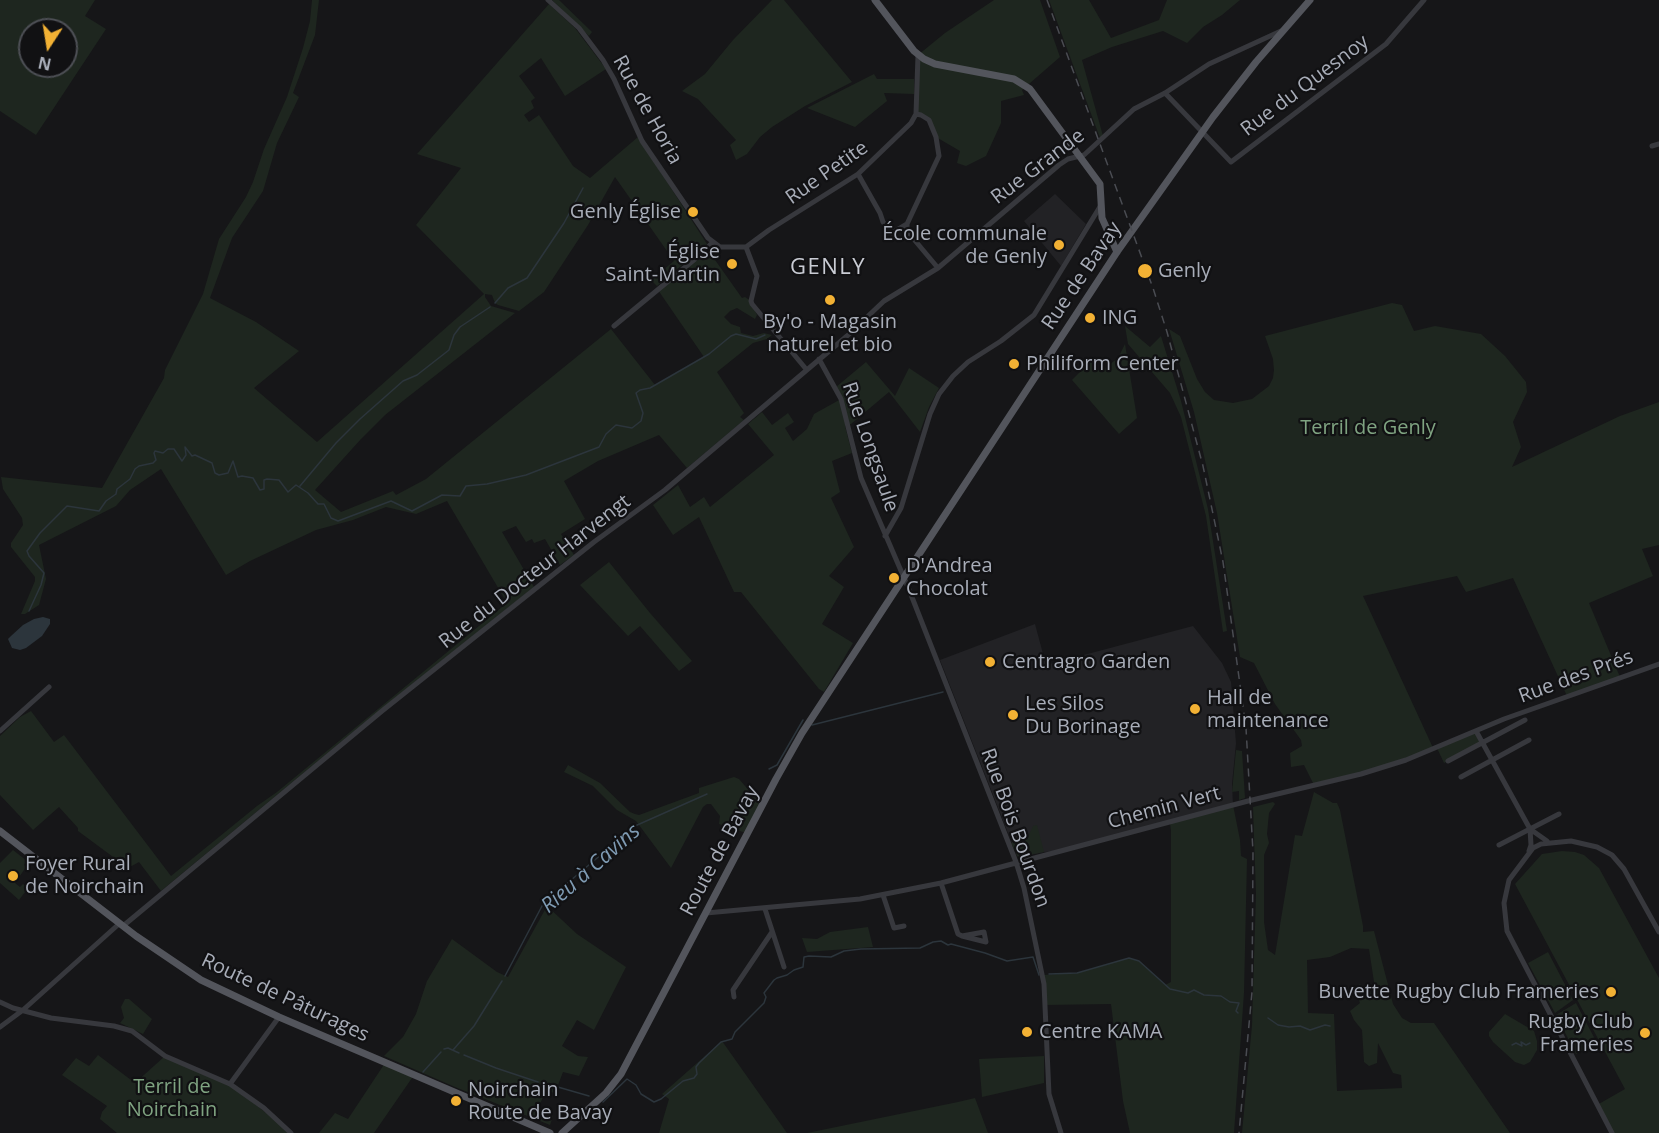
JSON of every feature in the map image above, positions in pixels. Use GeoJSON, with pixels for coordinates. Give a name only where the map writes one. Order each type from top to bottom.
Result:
{"type":"FeatureCollection","features":[{"type":"Feature","properties":{"kind":"main road"},"geometry":{"type":"LineString","coordinates":[[875,0],[918,55],[935,64],[1008,77],[1023,83],[1033,92],[1100,184],[1102,218],[1117,252]]}},
{"type":"Feature","properties":{"kind":"main road"},"geometry":{"type":"LineString","coordinates":[[1282,31],[1310,0]]}},
{"type":"Feature","properties":{"kind":"main road","name":"Rue de Bavay"},"geometry":{"type":"LineString","coordinates":[[903,579],[1117,252],[1202,130],[1282,31]]}},
{"type":"Feature","properties":{"kind":"main road","name":"Route de Bavay"},"geometry":{"type":"LineString","coordinates":[[562,1133],[606,1093],[621,1074],[794,747],[903,579]]}},
{"type":"Feature","properties":{"kind":"main road","name":"Route de Pâturages"},"geometry":{"type":"LineString","coordinates":[[0,831],[121,925],[201,980],[279,1017],[550,1133]]}},
{"type":"Feature","properties":{"kind":"street","name":"Rue de Horia"},"geometry":{"type":"LineString","coordinates":[[548,0],[592,43],[614,79],[642,141],[712,243]]}},
{"type":"Feature","properties":{"kind":"street","name":"Rue du Quesnoy"},"geometry":{"type":"LineString","coordinates":[[1202,130],[1231,162],[1386,44],[1424,0]]}},
{"type":"Feature","properties":{"kind":"street","name":"Rue Grande"},"geometry":{"type":"LineString","coordinates":[[819,359],[892,294],[938,268],[1059,165],[1068,159],[1080,157],[1134,109],[1165,93],[1209,64],[1282,31]]}},
{"type":"Feature","properties":{"kind":"street"},"geometry":{"type":"LineString","coordinates":[[918,55],[916,114],[929,120],[936,137],[939,156],[907,224],[908,231],[938,268]]}},
{"type":"Feature","properties":{"kind":"street"},"geometry":{"type":"LineString","coordinates":[[1165,93],[1202,130]]}},
{"type":"Feature","properties":{"kind":"street","name":"Rue Petite"},"geometry":{"type":"LineString","coordinates":[[746,248],[769,230],[858,174],[909,126],[916,114]]}},
{"type":"Feature","properties":{"kind":"street"},"geometry":{"type":"LineString","coordinates":[[858,174],[883,222],[892,233],[907,224]]}},
{"type":"Feature","properties":{"kind":"street"},"geometry":{"type":"LineString","coordinates":[[885,536],[901,508],[930,414],[939,394],[968,362],[1001,341],[1034,315],[1101,205]]}},
{"type":"Feature","properties":{"kind":"street"},"geometry":{"type":"LineString","coordinates":[[614,326],[712,243],[723,247],[746,248],[756,272],[752,304],[806,369]]}},
{"type":"Feature","properties":{"kind":"street","name":"Rue Longsaule"},"geometry":{"type":"LineString","coordinates":[[819,359],[842,399],[858,470],[903,579]]}},
{"type":"Feature","properties":{"kind":"street","name":"Rue du Docteur Harvengt"},"geometry":{"type":"LineString","coordinates":[[0,1027],[390,704],[594,542],[665,490],[819,359]]}},
{"type":"Feature","properties":{"kind":"street","name":"Rue Bois Bourdon"},"geometry":{"type":"LineString","coordinates":[[903,579],[1016,862],[1029,905],[1044,984],[1047,1083],[1061,1133]]}},
{"type":"Feature","properties":{"kind":"street","name":"Rue des Prés"},"geometry":{"type":"LineString","coordinates":[[1476,731],[1659,664]]}},
{"type":"Feature","properties":{"kind":"street"},"geometry":{"type":"LineString","coordinates":[[0,731],[49,687]]}},
{"type":"Feature","properties":{"kind":"street"},"geometry":{"type":"LineString","coordinates":[[1448,761],[1525,720]]}},
{"type":"Feature","properties":{"kind":"street"},"geometry":{"type":"LineString","coordinates":[[1476,731],[1530,829],[1543,840],[1551,842]]}},
{"type":"Feature","properties":{"kind":"street","name":"Chemin Vert"},"geometry":{"type":"LineString","coordinates":[[706,913],[819,904],[883,895],[941,883],[1406,760],[1476,731]]}},
{"type":"Feature","properties":{"kind":"street"},"geometry":{"type":"LineString","coordinates":[[1461,777],[1529,740]]}},
{"type":"Feature","properties":{"kind":"street"},"geometry":{"type":"LineString","coordinates":[[1499,845],[1559,814]]}},
{"type":"Feature","properties":{"kind":"street"},"geometry":{"type":"LineString","coordinates":[[1530,829],[1531,845],[1507,887],[1504,911],[1507,931],[1612,1133]]}},
{"type":"Feature","properties":{"kind":"street"},"geometry":{"type":"LineString","coordinates":[[1527,854],[1537,845],[1571,841],[1598,847],[1612,855],[1633,883],[1659,932]]}},
{"type":"Feature","properties":{"kind":"street"},"geometry":{"type":"LineString","coordinates":[[941,883],[957,932],[962,936]]}},
{"type":"Feature","properties":{"kind":"street"},"geometry":{"type":"LineString","coordinates":[[883,895],[894,928],[904,926]]}},
{"type":"Feature","properties":{"kind":"street"},"geometry":{"type":"LineString","coordinates":[[765,909],[784,967]]}},
{"type":"Feature","properties":{"kind":"street"},"geometry":{"type":"LineString","coordinates":[[734,997],[733,990],[771,932]]}},
{"type":"Feature","properties":{"kind":"street"},"geometry":{"type":"LineString","coordinates":[[0,1002],[65,1020],[128,1029],[165,1056],[230,1084],[258,1103],[291,1133]]}},
{"type":"Feature","properties":{"kind":"street"},"geometry":{"type":"LineString","coordinates":[[230,1084],[279,1017]]}},
{"type":"Feature","properties":{"kind":"shaded area","name":"École communale de Genly"},"geometry":{"type":"Polygon","coordinates":[[[1055,194],[1086,224],[1061,266],[1024,221],[1055,194]]]}},
{"type":"Feature","properties":{"kind":"shaded area"},"geometry":{"type":"Polygon","coordinates":[[[43,617],[50,619],[50,624],[42,636],[26,648],[20,650],[12,648],[8,639],[11,636],[23,625],[43,617]]]}},
{"type":"Feature","properties":{"kind":"shaded area"},"geometry":{"type":"Polygon","coordinates":[[[1035,624],[1046,665],[1193,626],[1222,663],[1231,682],[1236,743],[1232,784],[1233,805],[1059,851],[1017,856],[940,660],[1035,624]]]}},
{"type":"Feature","properties":{"kind":"green space"},"geometry":{"type":"Polygon","coordinates":[[[0,0],[95,0],[85,16],[106,29],[78,71],[78,18],[18,18],[18,78],[74,78],[36,135],[0,111],[0,0]]]}},
{"type":"Feature","properties":{"kind":"green space"},"geometry":{"type":"Polygon","coordinates":[[[312,0],[319,0],[315,35],[293,93],[299,97],[277,143],[263,191],[232,238],[210,298],[256,322],[299,351],[254,388],[317,442],[484,294],[416,225],[461,168],[417,154],[549,4],[575,28],[606,69],[565,96],[541,58],[519,76],[535,98],[531,101],[534,108],[524,115],[529,122],[539,115],[573,166],[590,178],[638,137],[707,244],[657,286],[651,280],[674,261],[615,177],[588,225],[544,292],[519,311],[498,305],[492,295],[485,294],[491,306],[515,313],[385,415],[315,490],[341,512],[393,491],[396,495],[426,479],[611,329],[655,385],[704,357],[658,290],[708,250],[742,298],[745,297],[751,301],[757,315],[755,319],[737,308],[724,317],[731,324],[740,327],[741,333],[753,336],[764,333],[772,335],[753,343],[717,372],[744,413],[740,417],[744,420],[687,468],[659,435],[598,461],[564,481],[585,519],[561,534],[574,555],[560,565],[545,539],[534,543],[532,539],[526,542],[516,526],[502,532],[534,587],[365,722],[161,891],[139,862],[128,868],[78,831],[78,828],[59,807],[33,830],[0,795],[0,736],[20,717],[31,711],[54,742],[64,735],[171,876],[507,603],[447,501],[416,514],[386,507],[353,520],[316,530],[226,575],[161,469],[130,490],[116,506],[39,545],[46,579],[39,605],[21,614],[35,577],[11,547],[11,543],[23,525],[22,518],[3,489],[1,477],[102,488],[164,378],[165,370],[203,294],[219,239],[253,182],[264,149],[287,97],[303,48],[310,21],[312,0]]]}},
{"type":"Feature","properties":{"kind":"green space"},"geometry":{"type":"Polygon","coordinates":[[[552,0],[559,0],[592,32],[589,36],[552,0]]]}},
{"type":"Feature","properties":{"kind":"green space"},"geometry":{"type":"Polygon","coordinates":[[[772,0],[784,0],[852,82],[805,106],[772,127],[760,137],[747,154],[736,160],[730,145],[736,140],[698,99],[682,91],[705,74],[733,40],[772,0]]]}},
{"type":"Feature","properties":{"kind":"green space"},"geometry":{"type":"Polygon","coordinates":[[[994,0],[1040,0],[1060,57],[1022,90],[1024,95],[1001,101],[1001,123],[986,156],[966,166],[957,163],[960,151],[936,137],[929,120],[916,114],[918,55],[945,33],[994,0]]]}},
{"type":"Feature","properties":{"kind":"green space"},"geometry":{"type":"Polygon","coordinates":[[[1049,0],[1089,0],[1111,38],[1159,20],[1167,0],[1240,0],[1203,27],[1187,43],[1163,31],[1112,47],[1082,60],[1103,136],[1100,138],[1049,0]]]}},
{"type":"Feature","properties":{"kind":"green space"},"geometry":{"type":"Polygon","coordinates":[[[874,74],[877,79],[914,79],[914,94],[884,93],[887,101],[855,127],[807,108],[874,74]]]}},
{"type":"Feature","properties":{"kind":"green space","name":"Terril de Genly"},"geometry":{"type":"Polygon","coordinates":[[[1392,303],[1402,305],[1414,331],[1435,326],[1481,334],[1505,356],[1526,382],[1527,392],[1513,422],[1521,447],[1512,467],[1620,416],[1659,402],[1659,545],[1642,549],[1653,576],[1589,603],[1620,677],[1567,696],[1513,578],[1466,592],[1457,576],[1363,596],[1434,750],[1314,785],[1304,765],[1291,767],[1290,753],[1302,746],[1301,740],[1275,704],[1254,663],[1240,657],[1217,513],[1194,412],[1169,329],[1180,336],[1197,379],[1205,392],[1214,400],[1233,403],[1252,399],[1269,386],[1273,378],[1273,359],[1265,336],[1392,303]]]}},
{"type":"Feature","properties":{"kind":"green space"},"geometry":{"type":"Polygon","coordinates":[[[1125,326],[1150,347],[1161,336],[1181,401],[1208,509],[1227,631],[1223,632],[1206,516],[1181,417],[1170,393],[1128,344],[1125,326]]]}},
{"type":"Feature","properties":{"kind":"green space"},"geometry":{"type":"Polygon","coordinates":[[[1125,344],[1137,418],[1119,434],[1072,380],[1091,361],[1100,372],[1118,358],[1125,344]]]}},
{"type":"Feature","properties":{"kind":"green space"},"geometry":{"type":"Polygon","coordinates":[[[866,362],[895,396],[909,368],[939,388],[920,432],[889,392],[851,424],[845,426],[852,453],[832,461],[840,492],[831,498],[854,547],[829,576],[844,587],[822,624],[853,643],[824,692],[819,689],[741,592],[734,592],[699,517],[673,535],[653,505],[678,485],[690,507],[704,497],[710,507],[774,455],[748,424],[762,412],[772,425],[788,413],[794,422],[785,428],[793,441],[807,429],[814,414],[841,399],[836,387],[866,362]]]}},
{"type":"Feature","properties":{"kind":"green space"},"geometry":{"type":"Polygon","coordinates":[[[609,562],[692,661],[679,671],[640,626],[628,636],[580,585],[609,562]]]}},
{"type":"Feature","properties":{"kind":"green space"},"geometry":{"type":"Polygon","coordinates":[[[1476,731],[1483,743],[1444,763],[1437,748],[1476,731]]]}},
{"type":"Feature","properties":{"kind":"green space"},"geometry":{"type":"Polygon","coordinates":[[[1236,750],[1242,751],[1245,798],[1239,800],[1239,791],[1232,792],[1236,750]]]}},
{"type":"Feature","properties":{"kind":"green space"},"geometry":{"type":"Polygon","coordinates":[[[568,765],[600,783],[630,812],[639,815],[699,793],[699,788],[734,777],[739,779],[758,800],[761,808],[748,831],[743,832],[719,824],[720,816],[711,804],[707,804],[703,807],[671,868],[636,821],[617,810],[593,786],[564,772],[568,765]]]}},
{"type":"Feature","properties":{"kind":"green space"},"geometry":{"type":"Polygon","coordinates":[[[1314,792],[1337,803],[1363,932],[1374,931],[1393,1004],[1402,1018],[1411,1023],[1434,1023],[1510,1133],[1242,1133],[1252,1025],[1256,894],[1253,807],[1273,802],[1275,804],[1269,813],[1267,834],[1269,843],[1264,855],[1264,922],[1268,950],[1275,955],[1295,835],[1302,836],[1314,792]],[[1351,948],[1330,957],[1307,960],[1308,1013],[1334,1014],[1337,1091],[1402,1088],[1401,1075],[1393,1073],[1378,1043],[1377,1063],[1369,1066],[1364,1062],[1362,1030],[1350,1011],[1360,1003],[1356,991],[1359,984],[1369,988],[1372,995],[1376,995],[1369,949],[1351,948]]]}},
{"type":"Feature","properties":{"kind":"green space"},"geometry":{"type":"Polygon","coordinates":[[[1233,805],[1241,856],[1247,859],[1244,993],[1234,1133],[1130,1133],[1123,1101],[1111,1004],[1045,1005],[1043,975],[1077,973],[1129,958],[1139,961],[1165,985],[1171,982],[1170,823],[1233,805]]]}},
{"type":"Feature","properties":{"kind":"green space"},"geometry":{"type":"Polygon","coordinates":[[[1037,825],[1044,852],[1018,857],[1011,843],[1027,839],[1033,826],[1037,825]]]}},
{"type":"Feature","properties":{"kind":"green space"},"geometry":{"type":"Polygon","coordinates":[[[13,850],[27,861],[24,865],[26,867],[15,883],[20,887],[23,884],[28,888],[19,900],[0,883],[0,863],[13,850]]]}},
{"type":"Feature","properties":{"kind":"green space"},"geometry":{"type":"Polygon","coordinates":[[[1562,851],[1584,855],[1599,868],[1659,978],[1659,1133],[1612,1133],[1597,1105],[1625,1089],[1515,884],[1542,854],[1562,851]]]}},
{"type":"Feature","properties":{"kind":"green space"},"geometry":{"type":"Polygon","coordinates":[[[547,906],[577,934],[626,967],[594,1030],[577,1020],[562,1046],[578,1056],[588,1057],[579,1076],[563,1072],[555,1093],[546,1091],[538,1108],[553,1116],[550,1125],[384,1056],[403,1037],[416,1014],[427,981],[452,939],[497,972],[508,977],[547,906]]]}},
{"type":"Feature","properties":{"kind":"green space"},"geometry":{"type":"Polygon","coordinates":[[[868,927],[873,947],[807,952],[802,938],[817,939],[830,932],[868,927]]]}},
{"type":"Feature","properties":{"kind":"green space"},"geometry":{"type":"Polygon","coordinates":[[[1548,952],[1573,1000],[1555,1013],[1528,963],[1548,952]]]}},
{"type":"Feature","properties":{"kind":"green space"},"geometry":{"type":"Polygon","coordinates":[[[125,999],[129,999],[152,1019],[143,1034],[120,1023],[124,1018],[121,1007],[125,999]]]}},
{"type":"Feature","properties":{"kind":"green space"},"geometry":{"type":"Polygon","coordinates":[[[1576,1003],[1597,1043],[1576,1054],[1556,1015],[1576,1003]]]}},
{"type":"Feature","properties":{"kind":"green space"},"geometry":{"type":"Polygon","coordinates":[[[1505,1014],[1534,1031],[1537,1050],[1530,1062],[1524,1065],[1515,1062],[1489,1036],[1489,1032],[1505,1014]]]}},
{"type":"Feature","properties":{"kind":"green space"},"geometry":{"type":"Polygon","coordinates":[[[722,1041],[787,1133],[659,1133],[669,1099],[662,1094],[722,1041]]]}},
{"type":"Feature","properties":{"kind":"green space","name":"Terril de Noirchain"},"geometry":{"type":"Polygon","coordinates":[[[98,1055],[135,1083],[165,1056],[230,1084],[291,1133],[117,1133],[100,1119],[107,1106],[62,1075],[76,1058],[89,1066],[98,1055]]]}},
{"type":"Feature","properties":{"kind":"green space"},"geometry":{"type":"Polygon","coordinates":[[[1044,1056],[1044,1083],[982,1097],[979,1059],[1044,1056]]]}},
{"type":"Feature","properties":{"kind":"green space"},"geometry":{"type":"Polygon","coordinates":[[[385,1063],[414,1075],[374,1133],[319,1133],[335,1113],[348,1119],[385,1063]]]}},
{"type":"Feature","properties":{"kind":"green space"},"geometry":{"type":"Polygon","coordinates":[[[975,1098],[988,1133],[807,1133],[958,1102],[975,1098]]]}},
{"type":"Feature","properties":{"kind":"waterway"},"geometry":{"type":"LineString","coordinates":[[495,303],[508,288],[527,278],[564,223],[583,188]]}},
{"type":"Feature","properties":{"kind":"waterway"},"geometry":{"type":"LineString","coordinates":[[300,486],[336,443],[360,419],[403,381],[417,375],[449,350],[454,335],[460,327],[490,307]]}},
{"type":"Feature","properties":{"kind":"waterway"},"geometry":{"type":"LineString","coordinates":[[29,611],[44,573],[27,551],[40,533],[67,506],[99,511],[106,501],[116,494],[117,489],[130,479],[135,469],[156,460],[155,451],[163,453],[168,449],[174,449],[182,461],[186,455],[185,447],[192,456],[195,455],[212,463],[215,473],[219,475],[228,473],[233,461],[238,477],[253,478],[260,490],[264,489],[264,480],[267,479],[279,480],[288,492],[296,485],[318,504],[324,504],[331,518],[338,521],[391,501],[412,511],[442,495],[460,496],[466,486],[487,484],[526,475],[599,447],[606,434],[616,425],[632,428],[641,421],[643,413],[636,393],[640,390],[650,388],[709,354],[731,336],[736,334],[756,339],[765,335]]}},
{"type":"Feature","properties":{"kind":"waterway","name":"Rieu à Cavins"},"geometry":{"type":"LineString","coordinates":[[812,725],[943,692]]}},
{"type":"Feature","properties":{"kind":"waterway"},"geometry":{"type":"LineString","coordinates":[[769,769],[777,765],[803,720]]}},
{"type":"Feature","properties":{"kind":"waterway","name":"Rieu à Cavins"},"geometry":{"type":"LineString","coordinates":[[505,976],[542,906],[564,886],[635,826],[707,794]]}},
{"type":"Feature","properties":{"kind":"waterway"},"geometry":{"type":"LineString","coordinates":[[603,1102],[627,1079],[636,1085],[641,1094],[654,1102],[683,1081],[694,1078],[699,1063],[721,1042],[732,1039],[735,1032],[764,1003],[766,997],[764,993],[774,980],[803,967],[804,957],[831,957],[844,951],[861,949],[920,948],[941,941],[1007,961],[1033,957],[1039,975]]}},
{"type":"Feature","properties":{"kind":"waterway"},"geometry":{"type":"LineString","coordinates":[[1049,974],[1077,973],[1129,958],[1139,961],[1170,989],[1188,993],[1194,990],[1204,995],[1221,996],[1230,1002],[1239,1003],[1236,1011],[1238,1013]]}},
{"type":"Feature","properties":{"kind":"waterway"},"geometry":{"type":"LineString","coordinates":[[453,1050],[474,1026],[502,981]]}},
{"type":"Feature","properties":{"kind":"waterway"},"geometry":{"type":"LineString","coordinates":[[1268,1018],[1278,1025],[1300,1026],[1310,1030],[1325,1025],[1330,1026]]}},
{"type":"Feature","properties":{"kind":"waterway"},"geometry":{"type":"LineString","coordinates":[[1512,1045],[1516,1043],[1522,1046],[1521,1042],[1526,1045],[1530,1043]]}},
{"type":"Feature","properties":{"kind":"waterway"},"geometry":{"type":"LineString","coordinates":[[444,1049],[448,1048],[459,1053]]}},
{"type":"Feature","properties":{"kind":"waterway"},"geometry":{"type":"LineString","coordinates":[[423,1072],[441,1052]]}},
{"type":"Feature","properties":{"kind":"waterway"},"geometry":{"type":"LineString","coordinates":[[464,1055],[538,1082]]}},
{"type":"Feature","properties":{"kind":"waterway"},"geometry":{"type":"LineString","coordinates":[[544,1083],[589,1096]]}},
{"type":"Feature","properties":{"kind":"railway"},"geometry":{"type":"LineString","coordinates":[[1047,0],[1167,332],[1203,466],[1223,562],[1246,728],[1253,852],[1252,992],[1239,1133]]}},
{"type":"Feature","properties":{"kind":"place","name":"Genly Église"},"geometry":{"type":"Point","coordinates":[693,212]}},
{"type":"Feature","properties":{"kind":"place","name":"École communale de Genly"},"geometry":{"type":"Point","coordinates":[1059,245]}},
{"type":"Feature","properties":{"kind":"place","name":"Église Saint-Martin"},"geometry":{"type":"Point","coordinates":[732,264]}},
{"type":"Feature","properties":{"kind":"place","name":"Genly"},"geometry":{"type":"Point","coordinates":[1145,271]}},
{"type":"Feature","properties":{"kind":"place","name":"By'o - Magasin naturel et bio"},"geometry":{"type":"Point","coordinates":[830,300]}},
{"type":"Feature","properties":{"kind":"place","name":"ING"},"geometry":{"type":"Point","coordinates":[1090,318]}},
{"type":"Feature","properties":{"kind":"place","name":"Philiform Center"},"geometry":{"type":"Point","coordinates":[1014,364]}},
{"type":"Feature","properties":{"kind":"place","name":"D'Andrea Chocolat"},"geometry":{"type":"Point","coordinates":[894,578]}},
{"type":"Feature","properties":{"kind":"place","name":"Centragro Garden"},"geometry":{"type":"Point","coordinates":[990,662]}},
{"type":"Feature","properties":{"kind":"place","name":"Hall de maintenance"},"geometry":{"type":"Point","coordinates":[1195,709]}},
{"type":"Feature","properties":{"kind":"place","name":"Les Silos Du Borinage"},"geometry":{"type":"Point","coordinates":[1013,715]}},
{"type":"Feature","properties":{"kind":"place","name":"Foyer Rural de Noirchain"},"geometry":{"type":"Point","coordinates":[13,876]}},
{"type":"Feature","properties":{"kind":"place","name":"Buvette Rugby Club Frameries"},"geometry":{"type":"Point","coordinates":[1611,992]}},
{"type":"Feature","properties":{"kind":"place","name":"Centre KAMA"},"geometry":{"type":"Point","coordinates":[1027,1032]}},
{"type":"Feature","properties":{"kind":"place","name":"Rugby Club Frameries"},"geometry":{"type":"Point","coordinates":[1645,1033]}},
{"type":"Feature","properties":{"kind":"place","name":"Noirchain Route de Bavay"},"geometry":{"type":"Point","coordinates":[456,1101]}},
{"type":"Feature","properties":{"kind":"district","name":"GENLY"},"geometry":{"type":"Point","coordinates":[828,268]}}]}
